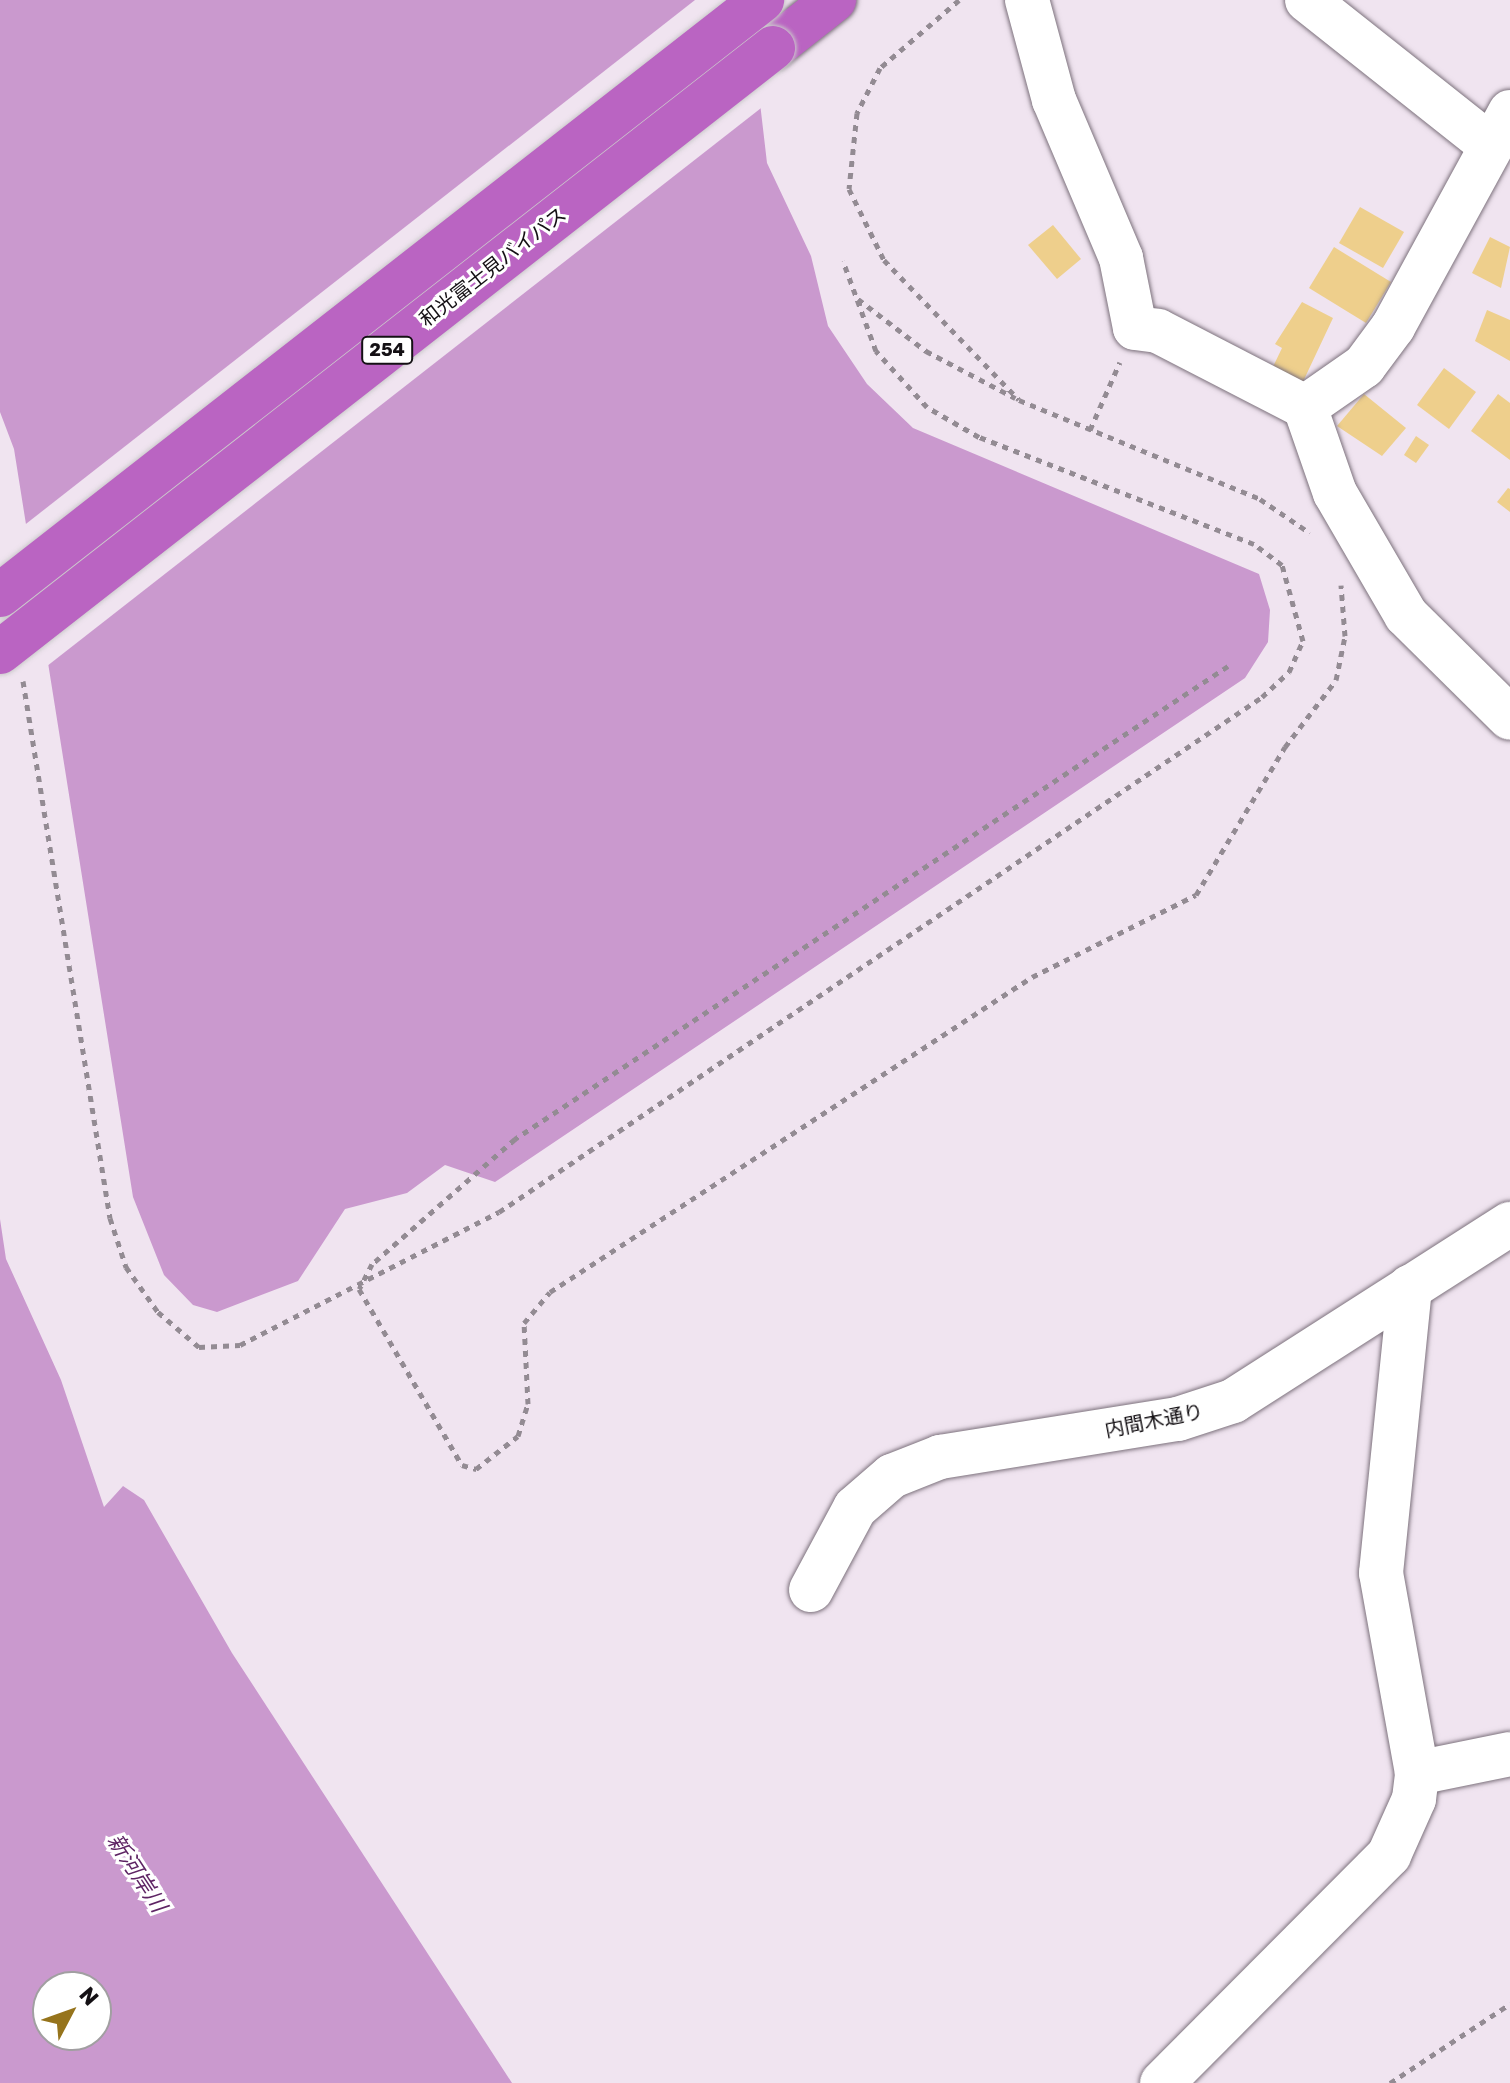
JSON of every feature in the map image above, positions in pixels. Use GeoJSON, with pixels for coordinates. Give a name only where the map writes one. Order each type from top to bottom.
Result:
{"type":"FeatureCollection","features":[{"type":"Feature","properties":{"kind":"highway","name":"254"},"geometry":{"type":"LineString","coordinates":[[0,595],[762,0]]}},
{"type":"Feature","properties":{"kind":"highway","name":"和光富士見バイパス"},"geometry":{"type":"LineString","coordinates":[[10,660],[834,0]]}},
{"type":"Feature","properties":{"kind":"street"},"geometry":{"type":"LineString","coordinates":[[1027,0],[1054,100],[1121,258],[1135,328],[1158,331],[1305,407],[1346,516],[1406,615],[1510,718]]}},
{"type":"Feature","properties":{"kind":"street"},"geometry":{"type":"LineString","coordinates":[[1305,407],[1364,366],[1393,327],[1500,129],[1307,0]]}},
{"type":"Feature","properties":{"kind":"street","name":"内間木通り"},"geometry":{"type":"LineString","coordinates":[[811,1590],[855,1508],[892,1476],[940,1457],[1211,1410],[1510,1224]]}},
{"type":"Feature","properties":{"kind":"street"},"geometry":{"type":"LineString","coordinates":[[1162,2083],[1389,1855],[1417,1773],[1381,1573],[1410,1286]]}},
{"type":"Feature","properties":{"kind":"street"},"geometry":{"type":"LineString","coordinates":[[1417,1773],[1510,1754]]}},
{"type":"Feature","properties":{"kind":"path"},"geometry":{"type":"LineString","coordinates":[[959,0],[880,68],[857,113],[848,180],[884,260],[1019,400]]}},
{"type":"Feature","properties":{"kind":"path"},"geometry":{"type":"LineString","coordinates":[[10,660],[108,1205],[126,1267],[158,1312],[199,1347],[240,1345],[359,1289],[425,1246],[499,1212],[1249,706],[1289,672],[1303,641],[1282,565],[1254,544],[979,437],[927,407],[876,351],[843,261]]}},
{"type":"Feature","properties":{"kind":"path"},"geometry":{"type":"LineString","coordinates":[[857,299],[926,351],[1019,400],[1260,499],[1315,538]]}},
{"type":"Feature","properties":{"kind":"path"},"geometry":{"type":"LineString","coordinates":[[1090,430],[1135,328]]}},
{"type":"Feature","properties":{"kind":"path"},"geometry":{"type":"LineString","coordinates":[[359,1289],[462,1465],[476,1469],[502,1454],[518,1436],[528,1404],[524,1323],[550,1292],[1032,977],[1196,895],[1285,747],[1336,680],[1346,611],[1336,569]]}},
{"type":"Feature","properties":{"kind":"path"},"geometry":{"type":"LineString","coordinates":[[359,1289],[372,1264],[515,1139],[1228,666]]}},
{"type":"Feature","properties":{"kind":"path"},"geometry":{"type":"LineString","coordinates":[[1390,2083],[1510,2004]]}},
{"type":"Feature","properties":{"kind":"water"},"geometry":{"type":"Polygon","coordinates":[[[0,0],[748,0],[767,163],[811,256],[828,326],[867,384],[913,428],[1259,574],[1270,610],[1268,642],[1245,678],[495,1182],[445,1165],[407,1193],[345,1209],[298,1281],[217,1312],[193,1305],[164,1275],[133,1197],[14,449],[0,412],[0,0]]]}},
{"type":"Feature","properties":{"kind":"water","name":"新河岸川"},"geometry":{"type":"Polygon","coordinates":[[[0,1219],[6,1259],[61,1380],[104,1507],[123,1486],[144,1500],[232,1653],[512,2083],[0,2083],[0,1219]]]}},
{"type":"Feature","properties":{"kind":"pier"},"geometry":{"type":"Polygon","coordinates":[[[695,0],[752,0],[765,105],[42,670],[22,527],[695,0]]]}},
{"type":"Feature","properties":{"kind":"building"},"geometry":{"type":"Polygon","coordinates":[[[1360,207],[1404,232],[1383,268],[1339,243],[1360,207]]]}},
{"type":"Feature","properties":{"kind":"building"},"geometry":{"type":"Polygon","coordinates":[[[1053,225],[1081,259],[1057,279],[1028,245],[1053,225]]]}},
{"type":"Feature","properties":{"kind":"building"},"geometry":{"type":"Polygon","coordinates":[[[1490,237],[1510,247],[1501,288],[1472,273],[1490,237]]]}},
{"type":"Feature","properties":{"kind":"building"},"geometry":{"type":"Polygon","coordinates":[[[1334,247],[1391,282],[1366,323],[1309,288],[1334,247]]]}},
{"type":"Feature","properties":{"kind":"building"},"geometry":{"type":"Polygon","coordinates":[[[1302,302],[1333,318],[1300,388],[1270,373],[1282,348],[1275,344],[1302,302]]]}},
{"type":"Feature","properties":{"kind":"building"},"geometry":{"type":"Polygon","coordinates":[[[1487,310],[1510,320],[1510,361],[1475,341],[1487,310]]]}},
{"type":"Feature","properties":{"kind":"building"},"geometry":{"type":"Polygon","coordinates":[[[1444,368],[1476,392],[1449,429],[1417,405],[1444,368]]]}},
{"type":"Feature","properties":{"kind":"building"},"geometry":{"type":"Polygon","coordinates":[[[1364,394],[1406,428],[1382,456],[1337,426],[1364,394]]]}},
{"type":"Feature","properties":{"kind":"building"},"geometry":{"type":"Polygon","coordinates":[[[1498,394],[1510,403],[1510,460],[1471,431],[1498,394]]]}},
{"type":"Feature","properties":{"kind":"building"},"geometry":{"type":"Polygon","coordinates":[[[1416,436],[1429,445],[1416,463],[1404,455],[1416,436]]]}},
{"type":"Feature","properties":{"kind":"building"},"geometry":{"type":"Polygon","coordinates":[[[1510,489],[1510,512],[1497,502],[1510,489]]]}}]}
